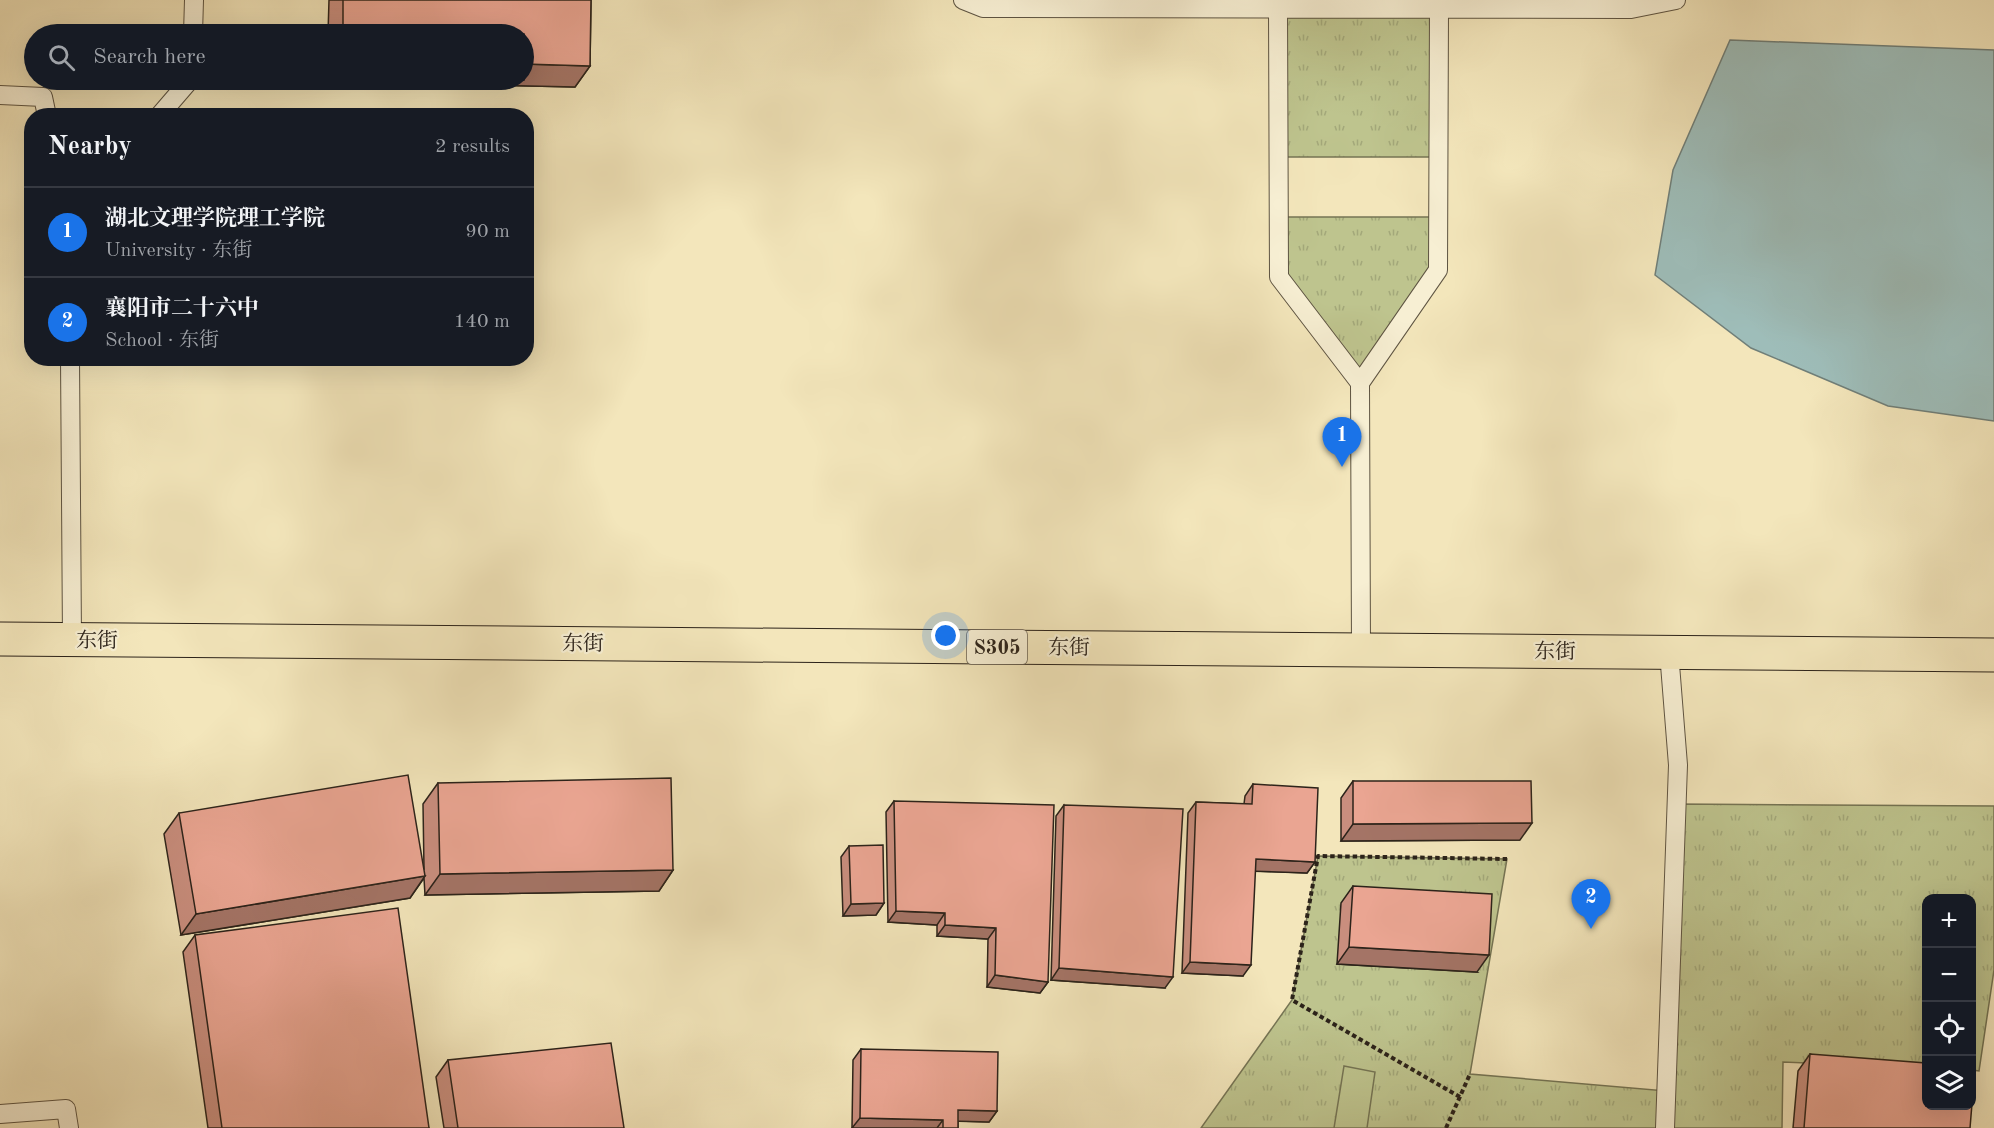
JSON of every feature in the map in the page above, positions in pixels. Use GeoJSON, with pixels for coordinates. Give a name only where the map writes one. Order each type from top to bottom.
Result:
{"type":"FeatureCollection","features":[{"type":"Feature","properties":{"kind":"main road","name":"东街"},"geometry":{"type":"LineString","coordinates":[[0,639],[1994,655]]}},
{"type":"Feature","properties":{"kind":"lane"},"geometry":{"type":"LineString","coordinates":[[193,24],[194,0]]}},
{"type":"Feature","properties":{"kind":"lane"},"geometry":{"type":"LineString","coordinates":[[963,0],[983,8],[1439,10],[1631,9],[1676,0]]}},
{"type":"Feature","properties":{"kind":"lane"},"geometry":{"type":"LineString","coordinates":[[1278,9],[1280,277],[1360,383]]}},
{"type":"Feature","properties":{"kind":"lane"},"geometry":{"type":"LineString","coordinates":[[1361,650],[1360,383],[1438,270],[1439,10]]}},
{"type":"Feature","properties":{"kind":"lane"},"geometry":{"type":"LineString","coordinates":[[166,108],[181,90]]}},
{"type":"Feature","properties":{"kind":"lane"},"geometry":{"type":"LineString","coordinates":[[0,95],[43,97],[45,108]]}},
{"type":"Feature","properties":{"kind":"lane"},"geometry":{"type":"LineString","coordinates":[[70,366],[72,639]]}},
{"type":"Feature","properties":{"kind":"lane"},"geometry":{"type":"LineString","coordinates":[[1665,1128],[1678,765],[1669,652]]}},
{"type":"Feature","properties":{"kind":"lane"},"geometry":{"type":"LineString","coordinates":[[0,1114],[66,1109],[69,1128]]}},
{"type":"Feature","properties":{"kind":"path"},"geometry":{"type":"LineString","coordinates":[[1460,1097],[1292,1000],[1318,856],[1507,858]]}},
{"type":"Feature","properties":{"kind":"path"},"geometry":{"type":"LineString","coordinates":[[1446,1128],[1470,1074]]}},
{"type":"Feature","properties":{"kind":"green space"},"geometry":{"type":"Polygon","coordinates":[[[1278,9],[1439,10],[1438,157],[1279,157],[1278,9]]]}},
{"type":"Feature","properties":{"kind":"green space"},"geometry":{"type":"Polygon","coordinates":[[[1279,217],[1438,217],[1438,270],[1360,383],[1279,277],[1279,217]]]}},
{"type":"Feature","properties":{"kind":"green space"},"geometry":{"type":"Polygon","coordinates":[[[1677,804],[1994,806],[1994,970],[1979,1071],[1976,1071],[1976,894],[1922,894],[1922,1068],[1783,1062],[1782,1128],[1201,1128],[1292,1000],[1318,856],[1507,859],[1470,1074],[1666,1091],[1677,804]]]}},
{"type":"Feature","properties":{"kind":"green space"},"geometry":{"type":"Polygon","coordinates":[[[1344,1066],[1375,1072],[1367,1128],[1334,1128],[1344,1066]]]}},
{"type":"Feature","properties":{"kind":"water"},"geometry":{"type":"Polygon","coordinates":[[[1730,40],[1994,50],[1994,421],[1888,406],[1751,348],[1655,275],[1673,170],[1730,40]]]}},
{"type":"Feature","properties":{"kind":"building"},"geometry":{"type":"Polygon","coordinates":[[[343,0],[591,0],[590,66],[534,64],[534,24],[343,24],[343,0]]]}},
{"type":"Feature","properties":{"kind":"building"},"geometry":{"type":"Polygon","coordinates":[[[408,775],[425,876],[196,914],[179,813],[408,775]]]}},
{"type":"Feature","properties":{"kind":"building"},"geometry":{"type":"Polygon","coordinates":[[[671,778],[673,870],[440,874],[438,783],[671,778]]]}},
{"type":"Feature","properties":{"kind":"building"},"geometry":{"type":"Polygon","coordinates":[[[1353,781],[1531,781],[1532,823],[1353,824],[1353,781]]]}},
{"type":"Feature","properties":{"kind":"building"},"geometry":{"type":"Polygon","coordinates":[[[1253,784],[1318,788],[1315,862],[1256,859],[1251,965],[1190,962],[1196,802],[1252,804],[1253,784]]]}},
{"type":"Feature","properties":{"kind":"building"},"geometry":{"type":"Polygon","coordinates":[[[894,801],[1054,805],[1048,982],[995,975],[996,928],[945,925],[945,913],[896,911],[894,801]]]}},
{"type":"Feature","properties":{"kind":"building"},"geometry":{"type":"Polygon","coordinates":[[[1064,805],[1183,809],[1173,977],[1059,968],[1064,805]]]}},
{"type":"Feature","properties":{"kind":"building"},"geometry":{"type":"Polygon","coordinates":[[[883,845],[884,903],[851,904],[849,846],[883,845]]]}},
{"type":"Feature","properties":{"kind":"building"},"geometry":{"type":"Polygon","coordinates":[[[1353,886],[1492,894],[1489,955],[1349,947],[1353,886]]]}},
{"type":"Feature","properties":{"kind":"building"},"geometry":{"type":"Polygon","coordinates":[[[398,908],[429,1128],[222,1128],[195,935],[398,908]]]}},
{"type":"Feature","properties":{"kind":"building"},"geometry":{"type":"Polygon","coordinates":[[[611,1043],[624,1128],[458,1128],[448,1060],[611,1043]]]}},
{"type":"Feature","properties":{"kind":"building"},"geometry":{"type":"Polygon","coordinates":[[[861,1049],[998,1052],[997,1111],[958,1110],[958,1128],[943,1128],[943,1120],[860,1118],[861,1049]]]}},
{"type":"Feature","properties":{"kind":"building"},"geometry":{"type":"Polygon","coordinates":[[[1810,1054],[1922,1063],[1922,1110],[1971,1110],[1970,1128],[1804,1128],[1810,1054]]]}},
{"type":"Feature","properties":{"kind":"place","name":"湖北文理学院理工学院"},"geometry":{"type":"Point","coordinates":[1342,467]}},
{"type":"Feature","properties":{"kind":"place","name":"襄阳市二十六中"},"geometry":{"type":"Point","coordinates":[1591,929]}}]}
